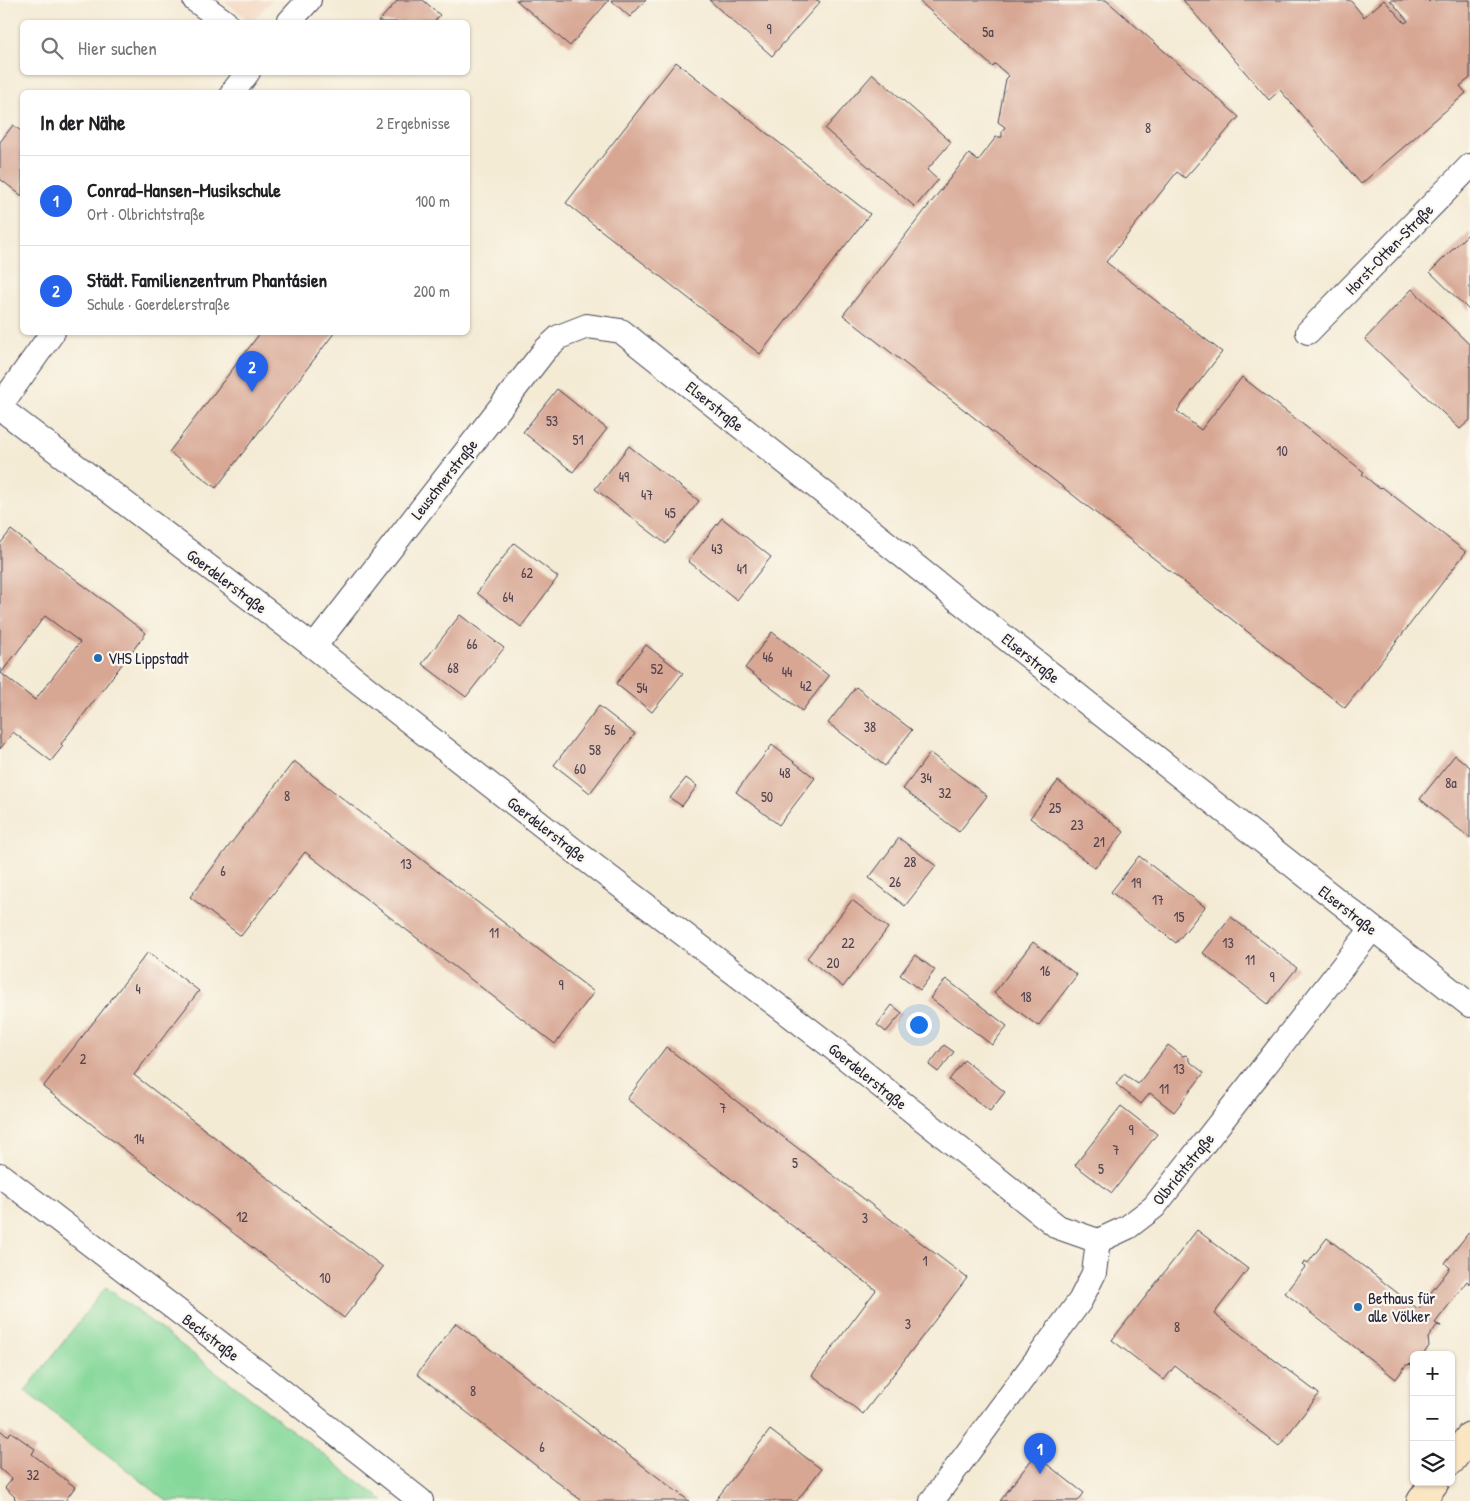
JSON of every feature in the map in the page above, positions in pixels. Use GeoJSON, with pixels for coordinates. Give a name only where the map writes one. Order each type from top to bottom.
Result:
{"type":"FeatureCollection","features":[{"type":"Feature","properties":{"kind":"main road"},"geometry":{"type":"LineString","coordinates":[[1455,1456],[1470,1436]]}},
{"type":"Feature","properties":{"kind":"main road"},"geometry":{"type":"LineString","coordinates":[[1421,1501],[1432,1486]]}},
{"type":"Feature","properties":{"kind":"street"},"geometry":{"type":"LineString","coordinates":[[195,0],[222,20]]}},
{"type":"Feature","properties":{"kind":"street"},"geometry":{"type":"LineString","coordinates":[[291,20],[309,0]]}},
{"type":"Feature","properties":{"kind":"street"},"geometry":{"type":"LineString","coordinates":[[234,90],[246,75]]}},
{"type":"Feature","properties":{"kind":"street","name":"Horst-Otten-Straße"},"geometry":{"type":"LineString","coordinates":[[1308,332],[1470,166]]}},
{"type":"Feature","properties":{"kind":"street","name":"Leuschnerstraße"},"geometry":{"type":"LineString","coordinates":[[314,648],[545,350],[559,337],[587,326]]}},
{"type":"Feature","properties":{"kind":"street","name":"Elserstraße"},"geometry":{"type":"LineString","coordinates":[[587,326],[621,331],[1470,1005]]}},
{"type":"Feature","properties":{"kind":"street"},"geometry":{"type":"LineString","coordinates":[[0,407],[51,335]]}},
{"type":"Feature","properties":{"kind":"street","name":"Goerdelerstraße"},"geometry":{"type":"LineString","coordinates":[[0,407],[828,1044],[1058,1228],[1098,1241]]}},
{"type":"Feature","properties":{"kind":"street","name":"Olbrichtstraße"},"geometry":{"type":"LineString","coordinates":[[1098,1241],[1128,1227],[1154,1207],[1372,929]]}},
{"type":"Feature","properties":{"kind":"street","name":"Beckstraße"},"geometry":{"type":"LineString","coordinates":[[0,1175],[260,1374],[421,1501]]}},
{"type":"Feature","properties":{"kind":"street"},"geometry":{"type":"LineString","coordinates":[[932,1501],[1080,1301],[1094,1273],[1098,1241]]}},
{"type":"Feature","properties":{"kind":"shaded area"},"geometry":{"type":"Polygon","coordinates":[[[223,0],[272,0],[254,20],[249,20],[223,0]]]}},
{"type":"Feature","properties":{"kind":"green space"},"geometry":{"type":"Polygon","coordinates":[[[106,1287],[384,1501],[167,1501],[25,1391],[106,1287]]]}},
{"type":"Feature","properties":{"kind":"building"},"geometry":{"type":"Polygon","coordinates":[[[398,0],[423,0],[440,15],[436,20],[380,20],[398,0]]]}},
{"type":"Feature","properties":{"kind":"building"},"geometry":{"type":"Polygon","coordinates":[[[516,0],[609,0],[570,46],[516,0]]]}},
{"type":"Feature","properties":{"kind":"building"},"geometry":{"type":"Polygon","coordinates":[[[611,0],[646,0],[630,17],[611,0]]]}},
{"type":"Feature","properties":{"kind":"building"},"geometry":{"type":"Polygon","coordinates":[[[709,0],[817,0],[820,2],[772,56],[709,0]]]}},
{"type":"Feature","properties":{"kind":"building"},"geometry":{"type":"Polygon","coordinates":[[[918,0],[1106,0],[1239,117],[1185,178],[1177,172],[1106,262],[1222,352],[1177,411],[1201,430],[1242,377],[1364,472],[1362,474],[1380,489],[1382,487],[1466,552],[1345,708],[843,315],[969,154],[978,161],[996,137],[1002,137],[1002,131],[1005,127],[998,122],[1006,79],[1009,76],[995,64],[993,67],[918,0]]]}},
{"type":"Feature","properties":{"kind":"building"},"geometry":{"type":"Polygon","coordinates":[[[1183,0],[1350,0],[1364,17],[1384,0],[1405,23],[1408,21],[1390,0],[1428,0],[1429,2],[1431,0],[1470,0],[1470,78],[1460,86],[1466,93],[1361,184],[1280,90],[1269,100],[1183,0]]]}},
{"type":"Feature","properties":{"kind":"building"},"geometry":{"type":"Polygon","coordinates":[[[676,62],[870,214],[760,354],[566,203],[676,62]]]}},
{"type":"Feature","properties":{"kind":"building"},"geometry":{"type":"Polygon","coordinates":[[[873,74],[951,142],[927,170],[938,180],[915,207],[825,129],[873,74]]]}},
{"type":"Feature","properties":{"kind":"building"},"geometry":{"type":"Polygon","coordinates":[[[13,125],[20,130],[20,194],[0,179],[0,142],[13,125]]]}},
{"type":"Feature","properties":{"kind":"building"},"geometry":{"type":"Polygon","coordinates":[[[1470,232],[1470,311],[1430,272],[1470,232]]]}},
{"type":"Feature","properties":{"kind":"building"},"geometry":{"type":"Polygon","coordinates":[[[1412,289],[1470,345],[1470,420],[1460,429],[1365,339],[1412,289]]]}},
{"type":"Feature","properties":{"kind":"building"},"geometry":{"type":"Polygon","coordinates":[[[259,335],[333,335],[216,488],[169,452],[259,335]]]}},
{"type":"Feature","properties":{"kind":"building"},"geometry":{"type":"Polygon","coordinates":[[[557,389],[607,429],[573,472],[523,432],[557,389]]]}},
{"type":"Feature","properties":{"kind":"building"},"geometry":{"type":"Polygon","coordinates":[[[629,446],[699,501],[666,544],[595,489],[629,446]]]}},
{"type":"Feature","properties":{"kind":"building"},"geometry":{"type":"Polygon","coordinates":[[[722,518],[771,557],[737,600],[688,561],[722,518]]]}},
{"type":"Feature","properties":{"kind":"building","name":"VHS Lippstadt"},"geometry":{"type":"Polygon","coordinates":[[[11,530],[146,633],[61,744],[63,746],[51,761],[13,732],[0,749],[0,544],[11,530]],[[45,616],[1,673],[35,700],[80,642],[45,616]]]}},
{"type":"Feature","properties":{"kind":"building"},"geometry":{"type":"Polygon","coordinates":[[[514,543],[558,577],[521,627],[477,593],[514,543]]]}},
{"type":"Feature","properties":{"kind":"building"},"geometry":{"type":"Polygon","coordinates":[[[460,615],[504,648],[466,697],[422,664],[460,615]]]}},
{"type":"Feature","properties":{"kind":"building"},"geometry":{"type":"Polygon","coordinates":[[[772,632],[829,676],[802,711],[745,668],[772,632]]]}},
{"type":"Feature","properties":{"kind":"building"},"geometry":{"type":"Polygon","coordinates":[[[646,645],[683,673],[652,712],[616,684],[646,645]]]}},
{"type":"Feature","properties":{"kind":"building"},"geometry":{"type":"Polygon","coordinates":[[[856,687],[912,730],[885,766],[828,723],[856,687]]]}},
{"type":"Feature","properties":{"kind":"building"},"geometry":{"type":"Polygon","coordinates":[[[599,706],[635,734],[590,793],[554,765],[599,706]]]}},
{"type":"Feature","properties":{"kind":"building"},"geometry":{"type":"Polygon","coordinates":[[[772,745],[815,778],[779,825],[736,792],[772,745]]]}},
{"type":"Feature","properties":{"kind":"building"},"geometry":{"type":"Polygon","coordinates":[[[930,753],[987,796],[959,832],[903,789],[930,753]]]}},
{"type":"Feature","properties":{"kind":"building"},"geometry":{"type":"Polygon","coordinates":[[[1455,755],[1470,767],[1470,838],[1420,799],[1455,755]]]}},
{"type":"Feature","properties":{"kind":"building"},"geometry":{"type":"Polygon","coordinates":[[[294,761],[594,992],[555,1044],[305,852],[241,936],[190,897],[294,761]]]}},
{"type":"Feature","properties":{"kind":"building"},"geometry":{"type":"Polygon","coordinates":[[[686,778],[697,786],[682,806],[670,798],[686,778]]]}},
{"type":"Feature","properties":{"kind":"building"},"geometry":{"type":"Polygon","coordinates":[[[1058,781],[1124,832],[1095,868],[1030,818],[1058,781]]]}},
{"type":"Feature","properties":{"kind":"building"},"geometry":{"type":"Polygon","coordinates":[[[899,838],[936,866],[905,906],[869,878],[899,838]]]}},
{"type":"Feature","properties":{"kind":"building"},"geometry":{"type":"Polygon","coordinates":[[[1139,856],[1205,907],[1176,943],[1111,892],[1139,856]]]}},
{"type":"Feature","properties":{"kind":"building"},"geometry":{"type":"Polygon","coordinates":[[[852,900],[888,928],[843,987],[807,958],[852,900]]]}},
{"type":"Feature","properties":{"kind":"building"},"geometry":{"type":"Polygon","coordinates":[[[1231,917],[1297,968],[1268,1004],[1203,953],[1231,917]]]}},
{"type":"Feature","properties":{"kind":"building"},"geometry":{"type":"Polygon","coordinates":[[[1033,942],[1077,975],[1038,1026],[994,993],[1033,942]]]}},
{"type":"Feature","properties":{"kind":"building"},"geometry":{"type":"Polygon","coordinates":[[[148,952],[199,991],[134,1075],[383,1267],[344,1318],[43,1087],[148,952]]]}},
{"type":"Feature","properties":{"kind":"building"},"geometry":{"type":"Polygon","coordinates":[[[915,955],[935,970],[920,990],[900,975],[915,955]]]}},
{"type":"Feature","properties":{"kind":"building"},"geometry":{"type":"Polygon","coordinates":[[[946,979],[1007,1026],[992,1045],[930,998],[946,979]]]}},
{"type":"Feature","properties":{"kind":"building"},"geometry":{"type":"Polygon","coordinates":[[[892,1005],[902,1013],[886,1032],[877,1025],[892,1005]]]}},
{"type":"Feature","properties":{"kind":"building"},"geometry":{"type":"Polygon","coordinates":[[[944,1045],[954,1052],[938,1072],[929,1065],[944,1045]]]}},
{"type":"Feature","properties":{"kind":"building"},"geometry":{"type":"Polygon","coordinates":[[[1168,1045],[1183,1056],[1186,1055],[1189,1061],[1204,1073],[1174,1112],[1150,1093],[1141,1104],[1116,1084],[1124,1074],[1138,1084],[1168,1045]]]}},
{"type":"Feature","properties":{"kind":"building"},"geometry":{"type":"Polygon","coordinates":[[[666,1047],[967,1278],[863,1414],[812,1375],[876,1290],[627,1099],[666,1047]]]}},
{"type":"Feature","properties":{"kind":"building"},"geometry":{"type":"Polygon","coordinates":[[[964,1060],[1005,1092],[990,1111],[949,1080],[964,1060]]]}},
{"type":"Feature","properties":{"kind":"building"},"geometry":{"type":"Polygon","coordinates":[[[1121,1106],[1157,1134],[1112,1193],[1075,1165],[1121,1106]]]}},
{"type":"Feature","properties":{"kind":"building"},"geometry":{"type":"Polygon","coordinates":[[[1197,1230],[1248,1269],[1214,1314],[1319,1394],[1279,1446],[1175,1366],[1164,1380],[1112,1340],[1197,1230]]]}},
{"type":"Feature","properties":{"kind":"building","name":"Bethaus für alle Völker"},"geometry":{"type":"Polygon","coordinates":[[[1470,1231],[1470,1284],[1467,1281],[1435,1323],[1441,1326],[1437,1325],[1428,1338],[1429,1346],[1426,1351],[1410,1351],[1410,1364],[1406,1365],[1396,1379],[1285,1293],[1305,1267],[1302,1265],[1305,1261],[1308,1263],[1327,1238],[1418,1309],[1450,1268],[1445,1263],[1470,1231]]]}},
{"type":"Feature","properties":{"kind":"building"},"geometry":{"type":"Polygon","coordinates":[[[456,1323],[689,1501],[582,1501],[417,1374],[456,1323]]]}},
{"type":"Feature","properties":{"kind":"building"},"geometry":{"type":"Polygon","coordinates":[[[0,1430],[7,1436],[11,1432],[35,1449],[32,1454],[75,1487],[65,1501],[18,1501],[14,1498],[5,1488],[12,1479],[0,1469],[0,1430]]]}},
{"type":"Feature","properties":{"kind":"building"},"geometry":{"type":"Polygon","coordinates":[[[770,1430],[821,1469],[797,1501],[715,1501],[770,1430]]]}},
{"type":"Feature","properties":{"kind":"building"},"geometry":{"type":"Polygon","coordinates":[[[1035,1455],[1084,1493],[1078,1501],[1000,1501],[1035,1455]]]}},
{"type":"Feature","properties":{"kind":"place","name":"Städt. Familienzentrum Phantásien"},"geometry":{"type":"Point","coordinates":[252,392]}},
{"type":"Feature","properties":{"kind":"place","name":"VHS Lippstadt"},"geometry":{"type":"Point","coordinates":[98,658]}},
{"type":"Feature","properties":{"kind":"place","name":"Bethaus für alle Völker"},"geometry":{"type":"Point","coordinates":[1358,1307]}},
{"type":"Feature","properties":{"kind":"place","name":"Conrad-Hansen-Musikschule"},"geometry":{"type":"Point","coordinates":[1040,1474]}}]}
